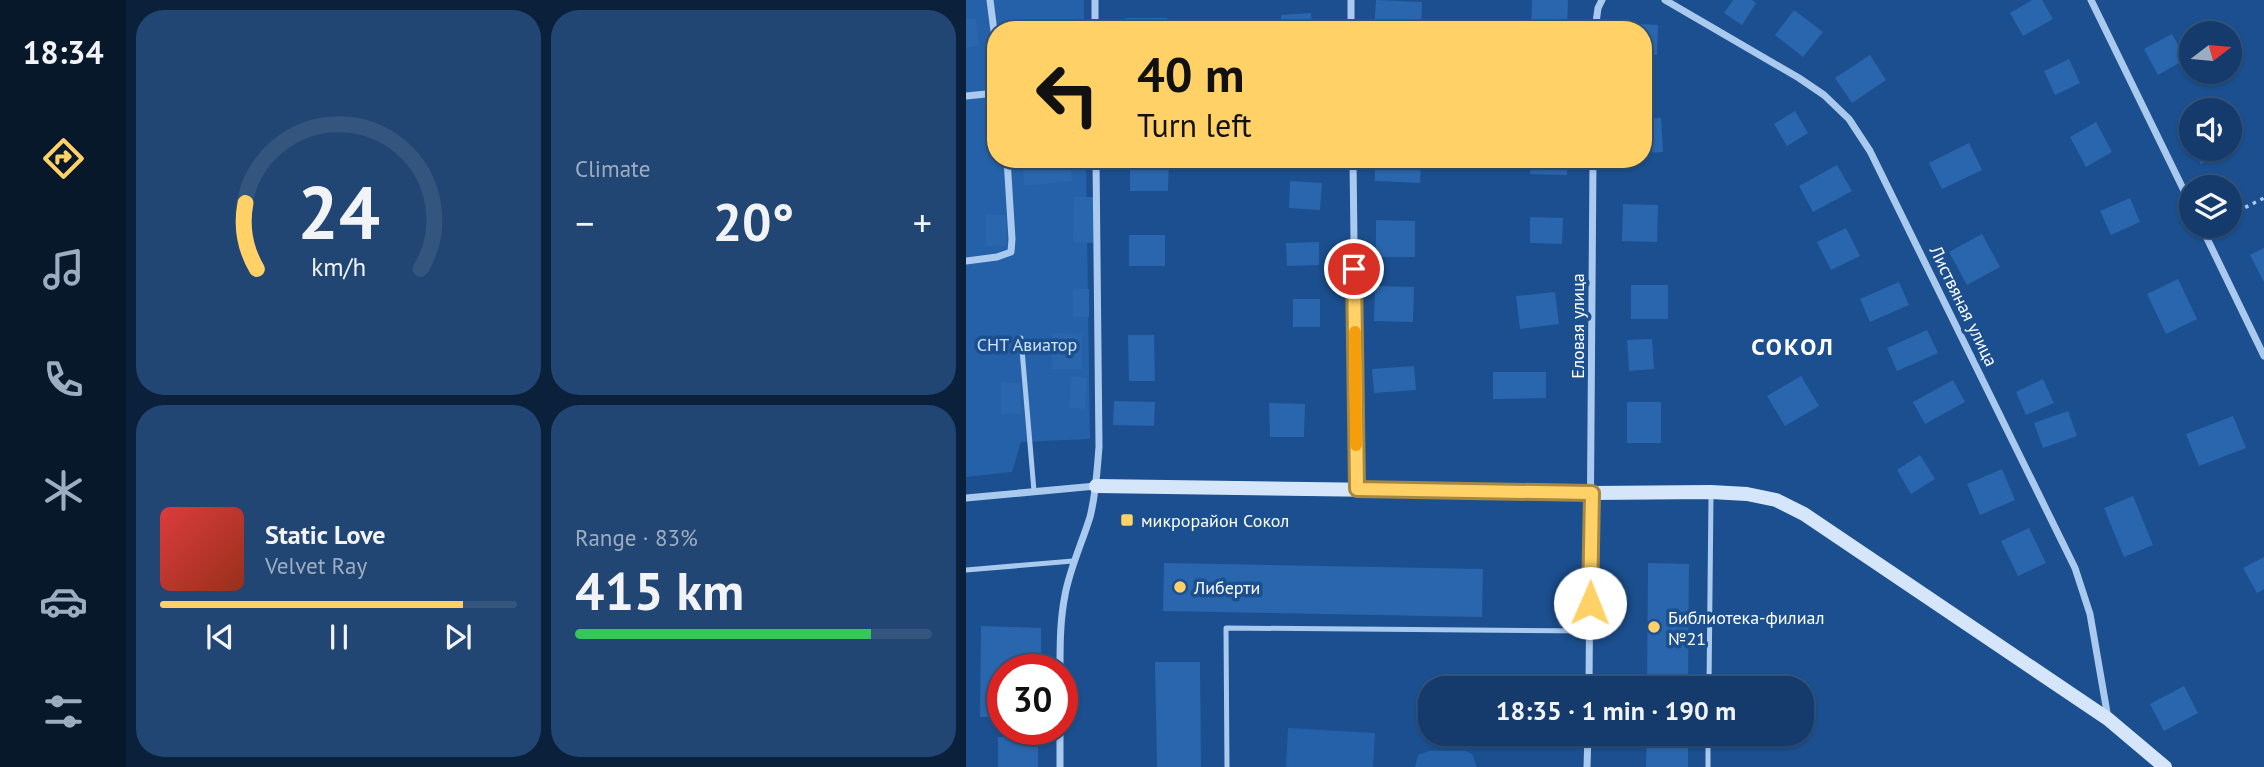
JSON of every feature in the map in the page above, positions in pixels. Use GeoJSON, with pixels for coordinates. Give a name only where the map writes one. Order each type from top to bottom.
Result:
{"type":"FeatureCollection","features":[{"type":"Feature","properties":{"kind":"street"},"geometry":{"type":"LineString","coordinates":[[990,0],[993,21]]}},
{"type":"Feature","properties":{"kind":"street"},"geometry":{"type":"LineString","coordinates":[[1095,0],[1096,21]]}},
{"type":"Feature","properties":{"kind":"street"},"geometry":{"type":"LineString","coordinates":[[1351,0],[1351,21]]}},
{"type":"Feature","properties":{"kind":"street"},"geometry":{"type":"LineString","coordinates":[[1596,21],[1602,0]]}},
{"type":"Feature","properties":{"kind":"street","name":"Листвяная улица"},"geometry":{"type":"LineString","coordinates":[[1665,0],[1824,95],[1849,119],[1870,150],[2075,568],[2090,614],[2108,719]]}},
{"type":"Feature","properties":{"kind":"street"},"geometry":{"type":"LineString","coordinates":[[2091,0],[2179,180]]}},
{"type":"Feature","properties":{"kind":"street"},"geometry":{"type":"LineString","coordinates":[[966,96],[987,94]]}},
{"type":"Feature","properties":{"kind":"street"},"geometry":{"type":"LineString","coordinates":[[966,261],[997,257],[1011,252],[1013,239],[1008,168]]}},
{"type":"Feature","properties":{"kind":"street"},"geometry":{"type":"LineString","coordinates":[[1060,654],[1060,623],[1065,593],[1090,514],[1096,486],[1099,447],[1096,168]]}},
{"type":"Feature","properties":{"kind":"street"},"geometry":{"type":"LineString","coordinates":[[1353,168],[1357,489]]}},
{"type":"Feature","properties":{"kind":"street","name":"Еловая улица"},"geometry":{"type":"LineString","coordinates":[[1589,676],[1593,168]]}},
{"type":"Feature","properties":{"kind":"street"},"geometry":{"type":"LineString","coordinates":[[2207,238],[2264,356]]}},
{"type":"Feature","properties":{"kind":"street"},"geometry":{"type":"LineString","coordinates":[[966,498],[1096,486],[1592,493],[1711,492],[1747,494],[1776,500],[1804,514],[2108,719],[2165,767]]}},
{"type":"Feature","properties":{"kind":"street"},"geometry":{"type":"LineString","coordinates":[[1059,767],[1060,745]]}},
{"type":"Feature","properties":{"kind":"street"},"geometry":{"type":"LineString","coordinates":[[1587,767],[1588,746]]}},
{"type":"Feature","properties":{"kind":"lane"},"geometry":{"type":"LineString","coordinates":[[1021,338],[1034,491]]}},
{"type":"Feature","properties":{"kind":"lane"},"geometry":{"type":"LineString","coordinates":[[1709,676],[1711,492]]}},
{"type":"Feature","properties":{"kind":"lane"},"geometry":{"type":"LineString","coordinates":[[966,570],[1073,561]]}},
{"type":"Feature","properties":{"kind":"lane"},"geometry":{"type":"LineString","coordinates":[[1227,767],[1226,628],[1590,631]]}},
{"type":"Feature","properties":{"kind":"lane"},"geometry":{"type":"LineString","coordinates":[[1708,746],[1708,767]]}},
{"type":"Feature","properties":{"kind":"path"},"geometry":{"type":"LineString","coordinates":[[2242,209],[2264,198]]}},
{"type":"Feature","properties":{"kind":"green space","name":"СНТ Авиатор"},"geometry":{"type":"Polygon","coordinates":[[[966,0],[1084,0],[1084,21],[987,21],[987,168],[1086,168],[1090,439],[1021,442],[1012,472],[966,477],[966,0]]]}},
{"type":"Feature","properties":{"kind":"green space"},"geometry":{"type":"Polygon","coordinates":[[[1288,728],[1375,733],[1373,767],[1286,767],[1288,728]]]}},
{"type":"Feature","properties":{"kind":"green space"},"geometry":{"type":"Polygon","coordinates":[[[1429,751],[1466,751],[1472,754],[1477,767],[1415,767],[1418,755],[1429,751]]]}},
{"type":"Feature","properties":{"kind":"building"},"geometry":{"type":"Polygon","coordinates":[[[1376,0],[1422,2],[1421,21],[1375,21],[1376,0]]]}},
{"type":"Feature","properties":{"kind":"building"},"geometry":{"type":"Polygon","coordinates":[[[1532,0],[1568,0],[1567,21],[1531,21],[1532,0]]]}},
{"type":"Feature","properties":{"kind":"building"},"geometry":{"type":"Polygon","coordinates":[[[1733,0],[1752,0],[1756,3],[1742,25],[1724,13],[1733,0]]]}},
{"type":"Feature","properties":{"kind":"building"},"geometry":{"type":"Polygon","coordinates":[[[2032,0],[2042,0],[2053,19],[2023,36],[2010,13],[2032,0]]]}},
{"type":"Feature","properties":{"kind":"building"},"geometry":{"type":"Polygon","coordinates":[[[1794,10],[1823,32],[1803,57],[1775,35],[1794,10]]]}},
{"type":"Feature","properties":{"kind":"building"},"geometry":{"type":"Polygon","coordinates":[[[1311,13],[1311,21],[1281,21],[1281,15],[1311,13]]]}},
{"type":"Feature","properties":{"kind":"building"},"geometry":{"type":"Polygon","coordinates":[[[976,18],[979,46],[966,48],[966,19],[976,18]]]}},
{"type":"Feature","properties":{"kind":"building"},"geometry":{"type":"Polygon","coordinates":[[[1126,18],[1167,18],[1167,21],[1126,21],[1126,18]]]}},
{"type":"Feature","properties":{"kind":"building"},"geometry":{"type":"Polygon","coordinates":[[[1652,25],[1658,25],[1657,55],[1652,55],[1652,25]]]}},
{"type":"Feature","properties":{"kind":"building"},"geometry":{"type":"Polygon","coordinates":[[[2172,34],[2179,46],[2179,63],[2158,75],[2144,49],[2172,34]]]}},
{"type":"Feature","properties":{"kind":"building"},"geometry":{"type":"Polygon","coordinates":[[[1870,55],[1886,80],[1852,103],[1835,78],[1870,55]]]}},
{"type":"Feature","properties":{"kind":"building"},"geometry":{"type":"Polygon","coordinates":[[[2069,59],[2080,83],[2055,95],[2044,71],[2069,59]]]}},
{"type":"Feature","properties":{"kind":"building"},"geometry":{"type":"Polygon","coordinates":[[[1795,111],[1808,133],[1787,146],[1774,124],[1795,111]]]}},
{"type":"Feature","properties":{"kind":"building"},"geometry":{"type":"Polygon","coordinates":[[[1652,118],[1661,118],[1663,152],[1652,153],[1652,118]]]}},
{"type":"Feature","properties":{"kind":"building"},"geometry":{"type":"Polygon","coordinates":[[[2096,122],[2112,152],[2086,167],[2070,137],[2096,122]]]}},
{"type":"Feature","properties":{"kind":"building"},"geometry":{"type":"Polygon","coordinates":[[[1969,143],[1982,170],[1942,189],[1929,163],[1969,143]]]}},
{"type":"Feature","properties":{"kind":"building"},"geometry":{"type":"Polygon","coordinates":[[[1837,165],[1852,191],[1813,212],[1799,186],[1837,165]]]}},
{"type":"Feature","properties":{"kind":"building"},"geometry":{"type":"Polygon","coordinates":[[[1023,168],[1071,168],[1072,181],[1024,186],[1023,168]]]}},
{"type":"Feature","properties":{"kind":"building"},"geometry":{"type":"Polygon","coordinates":[[[1130,168],[1169,168],[1168,191],[1130,191],[1130,168]]]}},
{"type":"Feature","properties":{"kind":"building"},"geometry":{"type":"Polygon","coordinates":[[[1375,168],[1421,168],[1420,183],[1375,181],[1375,168]]]}},
{"type":"Feature","properties":{"kind":"building"},"geometry":{"type":"Polygon","coordinates":[[[1530,168],[1567,168],[1567,175],[1530,174],[1530,168]]]}},
{"type":"Feature","properties":{"kind":"building"},"geometry":{"type":"Polygon","coordinates":[[[1290,181],[1322,183],[1320,210],[1289,208],[1290,181]]]}},
{"type":"Feature","properties":{"kind":"building"},"geometry":{"type":"Polygon","coordinates":[[[1074,197],[1094,197],[1093,243],[1073,242],[1074,197]]]}},
{"type":"Feature","properties":{"kind":"building"},"geometry":{"type":"Polygon","coordinates":[[[2130,198],[2140,222],[2111,235],[2100,211],[2130,198]]]}},
{"type":"Feature","properties":{"kind":"building"},"geometry":{"type":"Polygon","coordinates":[[[1623,204],[1658,205],[1657,242],[1622,241],[1623,204]]]}},
{"type":"Feature","properties":{"kind":"building"},"geometry":{"type":"Polygon","coordinates":[[[986,214],[1006,215],[1006,246],[986,246],[986,214]]]}},
{"type":"Feature","properties":{"kind":"building"},"geometry":{"type":"Polygon","coordinates":[[[1530,217],[1563,218],[1562,244],[1530,243],[1530,217]]]}},
{"type":"Feature","properties":{"kind":"building"},"geometry":{"type":"Polygon","coordinates":[[[1376,220],[1415,221],[1415,257],[1376,257],[1376,220]]]}},
{"type":"Feature","properties":{"kind":"building"},"geometry":{"type":"Polygon","coordinates":[[[1846,228],[1860,256],[1831,270],[1817,242],[1846,228]]]}},
{"type":"Feature","properties":{"kind":"building"},"geometry":{"type":"Polygon","coordinates":[[[1982,234],[2000,267],[1967,285],[1949,252],[1982,234]]]}},
{"type":"Feature","properties":{"kind":"building"},"geometry":{"type":"Polygon","coordinates":[[[1129,235],[1165,235],[1165,266],[1129,266],[1129,235]]]}},
{"type":"Feature","properties":{"kind":"building"},"geometry":{"type":"Polygon","coordinates":[[[1319,242],[1319,265],[1287,266],[1286,243],[1319,242]]]}},
{"type":"Feature","properties":{"kind":"building"},"geometry":{"type":"Polygon","coordinates":[[[2264,248],[2264,282],[2250,255],[2264,248]]]}},
{"type":"Feature","properties":{"kind":"building"},"geometry":{"type":"Polygon","coordinates":[[[2178,279],[2197,319],[2166,334],[2147,294],[2178,279]]]}},
{"type":"Feature","properties":{"kind":"building"},"geometry":{"type":"Polygon","coordinates":[[[1899,282],[1909,305],[1870,322],[1860,299],[1899,282]]]}},
{"type":"Feature","properties":{"kind":"building"},"geometry":{"type":"Polygon","coordinates":[[[1631,285],[1668,285],[1668,319],[1631,319],[1631,285]]]}},
{"type":"Feature","properties":{"kind":"building"},"geometry":{"type":"Polygon","coordinates":[[[1375,286],[1414,287],[1413,322],[1374,321],[1375,286]]]}},
{"type":"Feature","properties":{"kind":"building"},"geometry":{"type":"Polygon","coordinates":[[[1073,289],[1089,289],[1089,317],[1073,317],[1073,289]]]}},
{"type":"Feature","properties":{"kind":"building"},"geometry":{"type":"Polygon","coordinates":[[[1555,292],[1559,324],[1520,329],[1516,296],[1555,292]]]}},
{"type":"Feature","properties":{"kind":"building"},"geometry":{"type":"Polygon","coordinates":[[[1293,299],[1320,299],[1320,327],[1293,327],[1293,299]]]}},
{"type":"Feature","properties":{"kind":"building"},"geometry":{"type":"Polygon","coordinates":[[[1927,330],[1938,353],[1897,371],[1887,348],[1927,330]]]}},
{"type":"Feature","properties":{"kind":"building"},"geometry":{"type":"Polygon","coordinates":[[[1052,333],[1082,334],[1082,369],[1052,369],[1052,333]]]}},
{"type":"Feature","properties":{"kind":"building"},"geometry":{"type":"Polygon","coordinates":[[[1128,335],[1154,335],[1155,381],[1129,381],[1128,335]]]}},
{"type":"Feature","properties":{"kind":"building"},"geometry":{"type":"Polygon","coordinates":[[[1652,339],[1654,369],[1629,371],[1627,340],[1652,339]]]}},
{"type":"Feature","properties":{"kind":"building"},"geometry":{"type":"Polygon","coordinates":[[[1414,366],[1416,390],[1374,393],[1372,369],[1414,366]]]}},
{"type":"Feature","properties":{"kind":"building"},"geometry":{"type":"Polygon","coordinates":[[[1493,372],[1546,372],[1546,398],[1493,399],[1493,372]]]}},
{"type":"Feature","properties":{"kind":"building"},"geometry":{"type":"Polygon","coordinates":[[[1071,376],[1087,378],[1085,409],[1069,408],[1071,376]]]}},
{"type":"Feature","properties":{"kind":"building"},"geometry":{"type":"Polygon","coordinates":[[[1801,376],[1819,406],[1785,426],[1767,396],[1801,376]]]}},
{"type":"Feature","properties":{"kind":"building"},"geometry":{"type":"Polygon","coordinates":[[[2043,379],[2054,403],[2026,415],[2016,392],[2043,379]]]}},
{"type":"Feature","properties":{"kind":"building"},"geometry":{"type":"Polygon","coordinates":[[[1953,380],[1965,402],[1925,424],[1913,402],[1953,380]]]}},
{"type":"Feature","properties":{"kind":"building"},"geometry":{"type":"Polygon","coordinates":[[[1001,382],[1020,383],[1021,414],[1001,414],[1001,382]]]}},
{"type":"Feature","properties":{"kind":"building"},"geometry":{"type":"Polygon","coordinates":[[[1114,401],[1155,402],[1154,426],[1113,425],[1114,401]]]}},
{"type":"Feature","properties":{"kind":"building"},"geometry":{"type":"Polygon","coordinates":[[[1627,402],[1661,402],[1661,443],[1627,443],[1627,402]]]}},
{"type":"Feature","properties":{"kind":"building"},"geometry":{"type":"Polygon","coordinates":[[[1269,403],[1305,404],[1304,437],[1270,437],[1269,403]]]}},
{"type":"Feature","properties":{"kind":"building"},"geometry":{"type":"Polygon","coordinates":[[[2068,411],[2077,436],[2043,448],[2034,423],[2068,411]]]}},
{"type":"Feature","properties":{"kind":"building"},"geometry":{"type":"Polygon","coordinates":[[[2233,416],[2246,448],[2199,466],[2186,434],[2233,416]]]}},
{"type":"Feature","properties":{"kind":"building"},"geometry":{"type":"Polygon","coordinates":[[[1920,455],[1935,479],[1911,494],[1897,470],[1920,455]]]}},
{"type":"Feature","properties":{"kind":"building"},"geometry":{"type":"Polygon","coordinates":[[[2002,469],[2015,500],[1980,515],[1967,484],[2002,469]]]}},
{"type":"Feature","properties":{"kind":"building"},"geometry":{"type":"Polygon","coordinates":[[[2133,496],[2153,545],[2124,557],[2104,508],[2133,496]]]}},
{"type":"Feature","properties":{"kind":"building"},"geometry":{"type":"Polygon","coordinates":[[[2029,528],[2046,563],[2018,576],[2001,541],[2029,528]]]}},
{"type":"Feature","properties":{"kind":"building"},"geometry":{"type":"Polygon","coordinates":[[[2264,557],[2264,589],[2257,593],[2243,568],[2264,557]]]}},
{"type":"Feature","properties":{"kind":"building"},"geometry":{"type":"Polygon","coordinates":[[[1164,563],[1483,569],[1482,617],[1163,611],[1164,563]]]}},
{"type":"Feature","properties":{"kind":"building"},"geometry":{"type":"Polygon","coordinates":[[[1648,563],[1689,564],[1688,676],[1647,676],[1648,563]]]}},
{"type":"Feature","properties":{"kind":"building"},"geometry":{"type":"Polygon","coordinates":[[[981,626],[1041,628],[1041,654],[987,654],[987,717],[980,717],[981,626]]]}},
{"type":"Feature","properties":{"kind":"building"},"geometry":{"type":"Polygon","coordinates":[[[1155,662],[1200,662],[1201,767],[1157,767],[1155,662]]]}},
{"type":"Feature","properties":{"kind":"building"},"geometry":{"type":"Polygon","coordinates":[[[2184,686],[2198,713],[2164,731],[2150,704],[2184,686]]]}},
{"type":"Feature","properties":{"kind":"building"},"geometry":{"type":"Polygon","coordinates":[[[998,745],[1038,745],[1038,767],[998,767],[998,745]]]}},
{"type":"Feature","properties":{"kind":"building"},"geometry":{"type":"Polygon","coordinates":[[[1647,746],[1688,746],[1688,767],[1646,767],[1647,746]]]}},
{"type":"Feature","properties":{"kind":"slow traffic"},"geometry":{"type":"LineString","coordinates":[[1355,332],[1356,445]]}},
{"type":"Feature","properties":{"kind":"place","name":"микрорайон Сокол"},"geometry":{"type":"Point","coordinates":[1127,520]}},
{"type":"Feature","properties":{"kind":"place","name":"Либерти"},"geometry":{"type":"Point","coordinates":[1180,587]}},
{"type":"Feature","properties":{"kind":"place","name":"Библиотека-филиал №21"},"geometry":{"type":"Point","coordinates":[1654,627]}},
{"type":"Feature","properties":{"kind":"district","name":"СОКОЛ"},"geometry":{"type":"Point","coordinates":[1793,346]}},
{"type":"Feature","properties":{"kind":"route"},"geometry":{"type":"LineString","coordinates":[[1354,269],[1357,489],[1592,493],[1590,603]]}}]}
